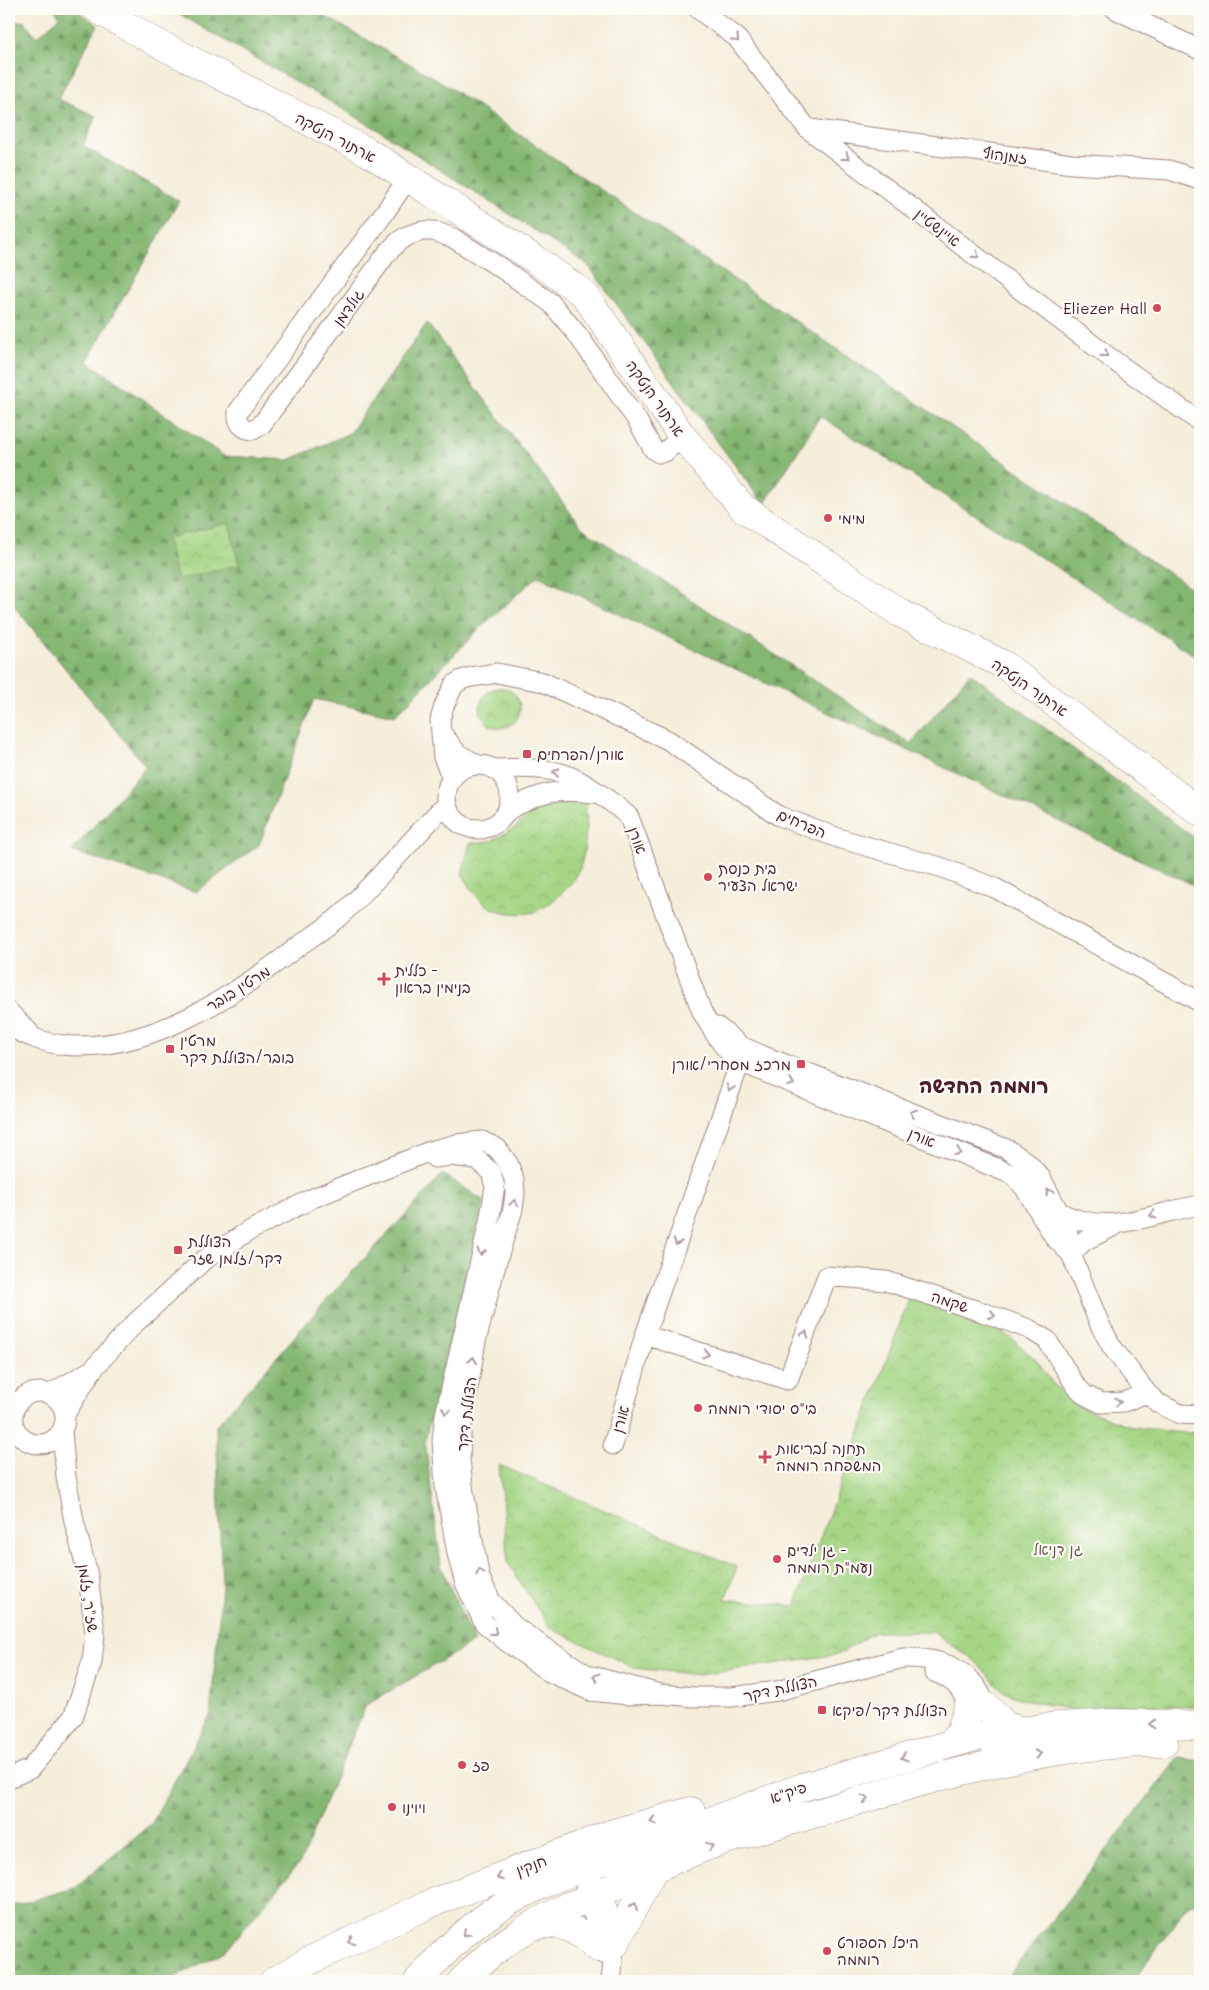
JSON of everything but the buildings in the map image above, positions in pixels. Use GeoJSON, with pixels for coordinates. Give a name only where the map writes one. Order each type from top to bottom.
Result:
{"type":"FeatureCollection","features":[{"type":"Feature","properties":{"kind":"main road","name":"ארתור הנטקה"},"geometry":{"type":"LineString","coordinates":[[97,9],[148,38],[368,152],[536,260],[584,294],[682,436],[743,508],[900,613],[1004,665],[1200,812]]}},
{"type":"Feature","properties":{"kind":"main road"},"geometry":{"type":"LineString","coordinates":[[973,1738],[960,1733],[977,1707],[1006,1726],[1022,1731]]}},
{"type":"Feature","properties":{"kind":"main road","name":"פיק\"א"},"geometry":{"type":"LineString","coordinates":[[417,1978],[473,1927],[502,1905],[584,1868],[803,1787],[973,1738],[1022,1731],[1111,1723],[1175,1724],[1200,1727]]}},
{"type":"Feature","properties":{"kind":"main road","name":"פיק\"א"},"geometry":{"type":"LineString","coordinates":[[462,1981],[497,1949],[525,1929],[571,1905],[654,1868],[718,1843],[915,1784],[990,1764],[1060,1750],[1131,1742],[1200,1745]]}},
{"type":"Feature","properties":{"kind":"main road","name":"חנקין"},"geometry":{"type":"LineString","coordinates":[[274,1981],[309,1960],[427,1905],[610,1834],[693,1811],[803,1787]]}},
{"type":"Feature","properties":{"kind":"main road"},"geometry":{"type":"LineString","coordinates":[[525,1929],[538,1925],[560,1923],[581,1933],[609,1960],[654,1868]]}},
{"type":"Feature","properties":{"kind":"street","name":"איינשטיין"},"geometry":{"type":"LineString","coordinates":[[698,9],[736,37],[808,129],[1113,360],[1200,422]]}},
{"type":"Feature","properties":{"kind":"street"},"geometry":{"type":"LineString","coordinates":[[1115,9],[1200,50]]}},
{"type":"Feature","properties":{"kind":"street","name":"זמנהוף"},"geometry":{"type":"LineString","coordinates":[[808,129],[1072,164],[1169,170],[1200,180]]}},
{"type":"Feature","properties":{"kind":"street","name":"גולדמן"},"geometry":{"type":"LineString","coordinates":[[408,178],[238,412],[237,417],[242,427],[253,430],[262,424],[388,252],[399,241],[416,233],[434,231],[453,238],[504,270],[551,303],[577,334],[637,420],[653,449],[659,453],[664,452],[682,436]]}},
{"type":"Feature","properties":{"kind":"street","name":"הפרחים"},"geometry":{"type":"LineString","coordinates":[[452,778],[443,757],[440,720],[454,685],[461,680],[497,673],[543,682],[668,740],[779,816],[841,839],[940,867],[996,888],[1200,1002]]}},
{"type":"Feature","properties":{"kind":"street"},"geometry":{"type":"LineString","coordinates":[[441,732],[456,752],[499,772],[506,780],[510,790],[508,810],[499,821],[487,828],[471,828],[462,825],[451,812],[448,785],[452,778],[464,768],[485,767]]}},
{"type":"Feature","properties":{"kind":"street","name":"אורן"},"geometry":{"type":"LineString","coordinates":[[485,767],[523,767],[566,774],[619,807],[629,816],[702,1012],[717,1040],[728,1053],[740,1062],[1013,1175],[1024,1187],[1055,1238],[1071,1254]]}},
{"type":"Feature","properties":{"kind":"street","name":"אורן"},"geometry":{"type":"LineString","coordinates":[[508,810],[532,797],[558,791],[599,794]]}},
{"type":"Feature","properties":{"kind":"street","name":"מרטין בובר"},"geometry":{"type":"LineString","coordinates":[[9,1028],[38,1040],[62,1045],[103,1044],[166,1028],[208,1008],[275,964],[341,915],[401,851],[451,812]]}},
{"type":"Feature","properties":{"kind":"street"},"geometry":{"type":"LineString","coordinates":[[9,1012],[38,1040]]}},
{"type":"Feature","properties":{"kind":"street","name":"אורן"},"geometry":{"type":"LineString","coordinates":[[702,1012],[741,1046],[758,1054],[1007,1149],[1028,1162],[1041,1178],[1059,1212],[1068,1233],[1071,1254]]}},
{"type":"Feature","properties":{"kind":"street"},"geometry":{"type":"LineString","coordinates":[[740,1062],[746,1057],[758,1054]]}},
{"type":"Feature","properties":{"kind":"street","name":"אורן"},"geometry":{"type":"LineString","coordinates":[[613,1445],[645,1335],[740,1062]]}},
{"type":"Feature","properties":{"kind":"street","name":"הצוללת דקר"},"geometry":{"type":"LineString","coordinates":[[64,1422],[93,1369],[133,1325],[204,1260],[248,1232],[314,1198],[390,1165],[451,1156],[476,1158],[491,1172],[495,1187],[489,1222],[445,1415],[442,1440],[445,1487],[464,1583],[484,1623],[549,1672],[590,1692],[629,1695],[660,1694],[694,1697],[732,1697],[777,1691],[868,1666],[914,1668],[932,1671],[950,1678],[964,1697],[977,1707],[973,1738],[990,1764]]}},
{"type":"Feature","properties":{"kind":"street"},"geometry":{"type":"LineString","coordinates":[[1059,1212],[1083,1222],[1102,1225],[1116,1224],[1200,1205]]}},
{"type":"Feature","properties":{"kind":"street"},"geometry":{"type":"LineString","coordinates":[[1116,1224],[1084,1242],[1071,1254],[1100,1325],[1112,1347],[1147,1392],[1158,1403],[1180,1414],[1200,1415]]}},
{"type":"Feature","properties":{"kind":"street","name":"שקמה"},"geometry":{"type":"LineString","coordinates":[[645,1335],[788,1380],[827,1276],[886,1281],[1029,1329],[1046,1340],[1076,1386],[1085,1395],[1102,1403],[1124,1402],[1147,1392]]}},
{"type":"Feature","properties":{"kind":"street","name":"הצוללת דקר"},"geometry":{"type":"LineString","coordinates":[[50,1394],[93,1369]]}},
{"type":"Feature","properties":{"kind":"street"},"geometry":{"type":"LineString","coordinates":[[33,1393],[50,1394],[62,1406],[64,1422],[57,1437],[43,1444],[34,1444],[19,1435],[12,1425],[19,1402],[17,1397],[33,1393]]}},
{"type":"Feature","properties":{"kind":"street","name":"שז\"ר, זלמן"},"geometry":{"type":"LineString","coordinates":[[9,1778],[30,1768],[73,1717],[92,1662],[95,1633],[88,1575],[74,1520],[66,1477],[64,1422]]}},
{"type":"Feature","properties":{"kind":"street","name":"שז\"ר, זלמן"},"geometry":{"type":"LineString","coordinates":[[43,1444],[66,1477]]}},
{"type":"Feature","properties":{"kind":"street"},"geometry":{"type":"LineString","coordinates":[[584,1868],[593,1896],[597,1923],[609,1960]]}},
{"type":"Feature","properties":{"kind":"green space"},"geometry":{"type":"Polygon","coordinates":[[[54,9],[74,9],[98,25],[58,99],[96,116],[83,146],[179,201],[87,361],[224,456],[289,460],[350,433],[427,323],[582,528],[911,744],[970,673],[1200,842],[1200,888],[538,576],[481,627],[395,716],[314,699],[259,845],[196,892],[72,851],[146,767],[9,600],[9,23],[24,21],[37,37],[60,17],[54,9]]]}},
{"type":"Feature","properties":{"kind":"green space"},"geometry":{"type":"Polygon","coordinates":[[[171,9],[312,9],[440,81],[1200,594],[1200,659],[820,416],[764,505],[587,264],[375,128],[171,9]]]}},
{"type":"Feature","properties":{"kind":"green space"},"geometry":{"type":"Polygon","coordinates":[[[229,523],[239,565],[177,580],[167,538],[229,523]]]}},
{"type":"Feature","properties":{"kind":"green space"},"geometry":{"type":"Polygon","coordinates":[[[504,688],[511,691],[517,697],[520,708],[519,716],[511,725],[504,728],[496,728],[489,725],[481,716],[480,704],[483,697],[492,689],[504,688]]]}},
{"type":"Feature","properties":{"kind":"green space"},"geometry":{"type":"Polygon","coordinates":[[[556,800],[587,800],[583,858],[577,875],[558,896],[534,912],[507,913],[487,905],[475,893],[462,874],[470,843],[491,841],[516,827],[530,812],[556,800]]]}},
{"type":"Feature","properties":{"kind":"green space"},"geometry":{"type":"Polygon","coordinates":[[[443,1174],[484,1201],[425,1440],[441,1566],[474,1642],[366,1705],[301,1861],[225,1951],[168,1981],[9,1981],[9,1907],[74,1888],[152,1823],[210,1715],[222,1587],[216,1426],[331,1295],[443,1174]]]}},
{"type":"Feature","properties":{"kind":"green space","name":"גן דניאל"},"geometry":{"type":"Polygon","coordinates":[[[911,1294],[973,1315],[1011,1338],[1035,1359],[1054,1385],[1081,1408],[1133,1427],[1184,1433],[1200,1432],[1200,1708],[1172,1705],[1115,1706],[1073,1710],[1024,1700],[1004,1692],[975,1661],[933,1632],[874,1632],[839,1654],[700,1675],[635,1668],[550,1628],[508,1563],[499,1465],[737,1567],[725,1599],[795,1606],[911,1294]]]}},
{"type":"Feature","properties":{"kind":"green space"},"geometry":{"type":"Polygon","coordinates":[[[1178,1758],[1200,1761],[1200,1900],[1187,1907],[1133,1981],[1006,1981],[1006,1979],[1178,1758]]]}},
{"type":"Feature","properties":{"kind":"place","name":"Eliezer Hall"},"geometry":{"type":"Point","coordinates":[1157,308]}},
{"type":"Feature","properties":{"kind":"place","name":"מימי"},"geometry":{"type":"Point","coordinates":[828,518]}},
{"type":"Feature","properties":{"kind":"place","name":"אורן/הפרחים"},"geometry":{"type":"Point","coordinates":[527,754]}},
{"type":"Feature","properties":{"kind":"place","name":"בית כנסת ישראל הצעיר"},"geometry":{"type":"Point","coordinates":[708,877]}},
{"type":"Feature","properties":{"kind":"place","name":"כללית - בנימין בראון"},"geometry":{"type":"Point","coordinates":[384,979]}},
{"type":"Feature","properties":{"kind":"place","name":"מרטין בובר/הצוללת דקר"},"geometry":{"type":"Point","coordinates":[170,1049]}},
{"type":"Feature","properties":{"kind":"place","name":"מרכז מסחרי/אורן"},"geometry":{"type":"Point","coordinates":[801,1064]}},
{"type":"Feature","properties":{"kind":"place","name":"הצוללת דקר/זלמן שזר"},"geometry":{"type":"Point","coordinates":[178,1250]}},
{"type":"Feature","properties":{"kind":"place","name":"בי\"ס יסודי רוממה"},"geometry":{"type":"Point","coordinates":[698,1408]}},
{"type":"Feature","properties":{"kind":"place","name":"תחנה לבריאות המשפחה רוממה"},"geometry":{"type":"Point","coordinates":[765,1457]}},
{"type":"Feature","properties":{"kind":"place","name":"גן ילדים - נעמ\"ת רוממה"},"geometry":{"type":"Point","coordinates":[777,1559]}},
{"type":"Feature","properties":{"kind":"place","name":"הצוללת דקר/פיקא"},"geometry":{"type":"Point","coordinates":[822,1710]}},
{"type":"Feature","properties":{"kind":"place","name":"פז"},"geometry":{"type":"Point","coordinates":[462,1765]}},
{"type":"Feature","properties":{"kind":"place","name":"ויוינו"},"geometry":{"type":"Point","coordinates":[392,1807]}},
{"type":"Feature","properties":{"kind":"place","name":"היכל הספורט רוממה"},"geometry":{"type":"Point","coordinates":[827,1951]}},
{"type":"Feature","properties":{"kind":"district","name":"רוממה החדשה"},"geometry":{"type":"Point","coordinates":[984,1085]}}]}
